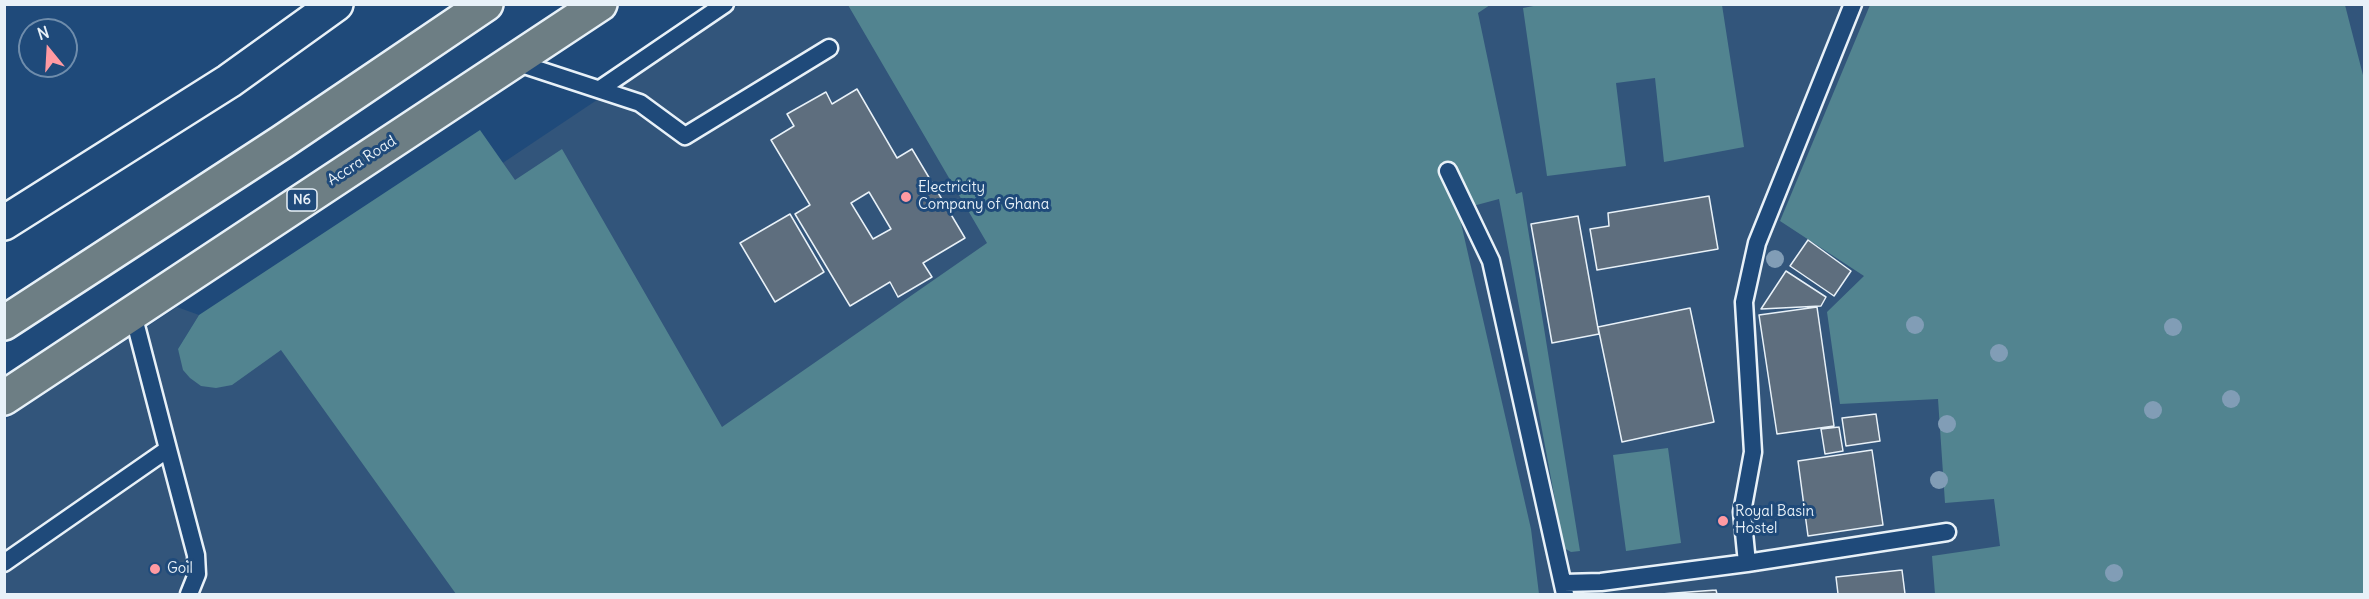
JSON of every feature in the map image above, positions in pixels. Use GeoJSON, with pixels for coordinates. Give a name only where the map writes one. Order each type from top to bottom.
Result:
{"type":"FeatureCollection","features":[{"type":"Feature","properties":{"kind":"highway"},"geometry":{"type":"LineString","coordinates":[[4,323],[282,142],[486,4]]}},
{"type":"Feature","properties":{"kind":"highway","name":"Accra Road"},"geometry":{"type":"LineString","coordinates":[[4,398],[600,4]]}},
{"type":"Feature","properties":{"kind":"street"},"geometry":{"type":"LineString","coordinates":[[4,223],[229,81],[336,4]]}},
{"type":"Feature","properties":{"kind":"lane"},"geometry":{"type":"LineString","coordinates":[[600,89],[725,4]]}},
{"type":"Feature","properties":{"kind":"lane"},"geometry":{"type":"LineString","coordinates":[[1747,563],[1742,512],[1753,452],[1744,302],[1757,243],[1853,4]]}},
{"type":"Feature","properties":{"kind":"lane"},"geometry":{"type":"LineString","coordinates":[[515,62],[640,103],[685,136],[829,48]]}},
{"type":"Feature","properties":{"kind":"lane"},"geometry":{"type":"LineString","coordinates":[[1448,171],[1491,261],[1564,589],[1947,532]]}},
{"type":"Feature","properties":{"kind":"lane"},"geometry":{"type":"LineString","coordinates":[[133,314],[196,555],[197,574],[189,594]]}},
{"type":"Feature","properties":{"kind":"lane"},"geometry":{"type":"LineString","coordinates":[[4,563],[168,449]]}},
{"type":"Feature","properties":{"kind":"shaded area"},"geometry":{"type":"Polygon","coordinates":[[[739,5],[2364,5],[2364,594],[5,594],[5,420],[177,307],[199,315],[178,349],[187,374],[739,5]]]}},
{"type":"Feature","properties":{"kind":"green space"},"geometry":{"type":"Polygon","coordinates":[[[1544,4],[1722,5],[1744,147],[1664,162],[1655,78],[1616,83],[1626,166],[1547,176],[1523,8],[1544,4]]]}},
{"type":"Feature","properties":{"kind":"green space"},"geometry":{"type":"Polygon","coordinates":[[[848,5],[1490,5],[1478,13],[1516,194],[1522,192],[1580,551],[1571,552],[1564,548],[1499,199],[1458,210],[1531,529],[1539,594],[456,594],[281,350],[232,385],[216,388],[201,386],[183,370],[178,349],[199,315],[480,130],[515,180],[562,149],[722,427],[987,243],[848,5]]]}},
{"type":"Feature","properties":{"kind":"green space"},"geometry":{"type":"Polygon","coordinates":[[[1870,5],[2345,5],[2364,79],[2364,594],[1935,594],[1932,556],[2000,546],[1994,499],[1945,503],[1938,399],[1840,404],[1827,312],[1864,276],[1780,221],[1870,5]]]}},
{"type":"Feature","properties":{"kind":"green space"},"geometry":{"type":"Polygon","coordinates":[[[1668,448],[1681,543],[1626,551],[1613,455],[1668,448]]]}},
{"type":"Feature","properties":{"kind":"building","name":"Electricity Company of Ghana"},"geometry":{"type":"Polygon","coordinates":[[[857,89],[897,158],[912,149],[965,238],[923,263],[932,277],[898,297],[890,282],[850,306],[795,214],[810,205],[771,140],[794,126],[787,114],[826,92],[832,104],[857,89]],[[869,192],[851,203],[873,239],[891,229],[869,192]]]}},
{"type":"Feature","properties":{"kind":"building"},"geometry":{"type":"Polygon","coordinates":[[[1709,196],[1718,249],[1597,270],[1590,229],[1609,226],[1608,213],[1709,196]]]}},
{"type":"Feature","properties":{"kind":"building"},"geometry":{"type":"Polygon","coordinates":[[[790,214],[824,272],[775,302],[740,243],[790,214]]]}},
{"type":"Feature","properties":{"kind":"building"},"geometry":{"type":"Polygon","coordinates":[[[1578,216],[1599,334],[1552,343],[1531,224],[1578,216]]]}},
{"type":"Feature","properties":{"kind":"building"},"geometry":{"type":"Polygon","coordinates":[[[1808,240],[1851,271],[1834,296],[1790,266],[1808,240]]]}},
{"type":"Feature","properties":{"kind":"building"},"geometry":{"type":"Polygon","coordinates":[[[1786,271],[1826,297],[1821,306],[1761,309],[1786,271]]]}},
{"type":"Feature","properties":{"kind":"building"},"geometry":{"type":"Polygon","coordinates":[[[1817,307],[1834,426],[1777,434],[1759,315],[1817,307]]]}},
{"type":"Feature","properties":{"kind":"building"},"geometry":{"type":"Polygon","coordinates":[[[1690,308],[1714,422],[1622,442],[1598,327],[1690,308]]]}},
{"type":"Feature","properties":{"kind":"building"},"geometry":{"type":"Polygon","coordinates":[[[1876,414],[1880,441],[1846,446],[1842,418],[1876,414]]]}},
{"type":"Feature","properties":{"kind":"building"},"geometry":{"type":"Polygon","coordinates":[[[1839,427],[1843,451],[1825,454],[1821,429],[1839,427]]]}},
{"type":"Feature","properties":{"kind":"building"},"geometry":{"type":"Polygon","coordinates":[[[1872,450],[1883,525],[1808,536],[1798,461],[1872,450]]]}},
{"type":"Feature","properties":{"kind":"building"},"geometry":{"type":"Polygon","coordinates":[[[1902,570],[1905,594],[1838,594],[1836,577],[1902,570]]]}},
{"type":"Feature","properties":{"kind":"building"},"geometry":{"type":"Polygon","coordinates":[[[1716,590],[1717,594],[1661,594],[1716,590]]]}},
{"type":"Feature","properties":{"kind":"place","name":"Electricity Company of Ghana"},"geometry":{"type":"Point","coordinates":[906,197]}},
{"type":"Feature","properties":{"kind":"place","name":"Royal Basin Hostel"},"geometry":{"type":"Point","coordinates":[1723,521]}},
{"type":"Feature","properties":{"kind":"place","name":"Goil"},"geometry":{"type":"Point","coordinates":[155,569]}}]}
